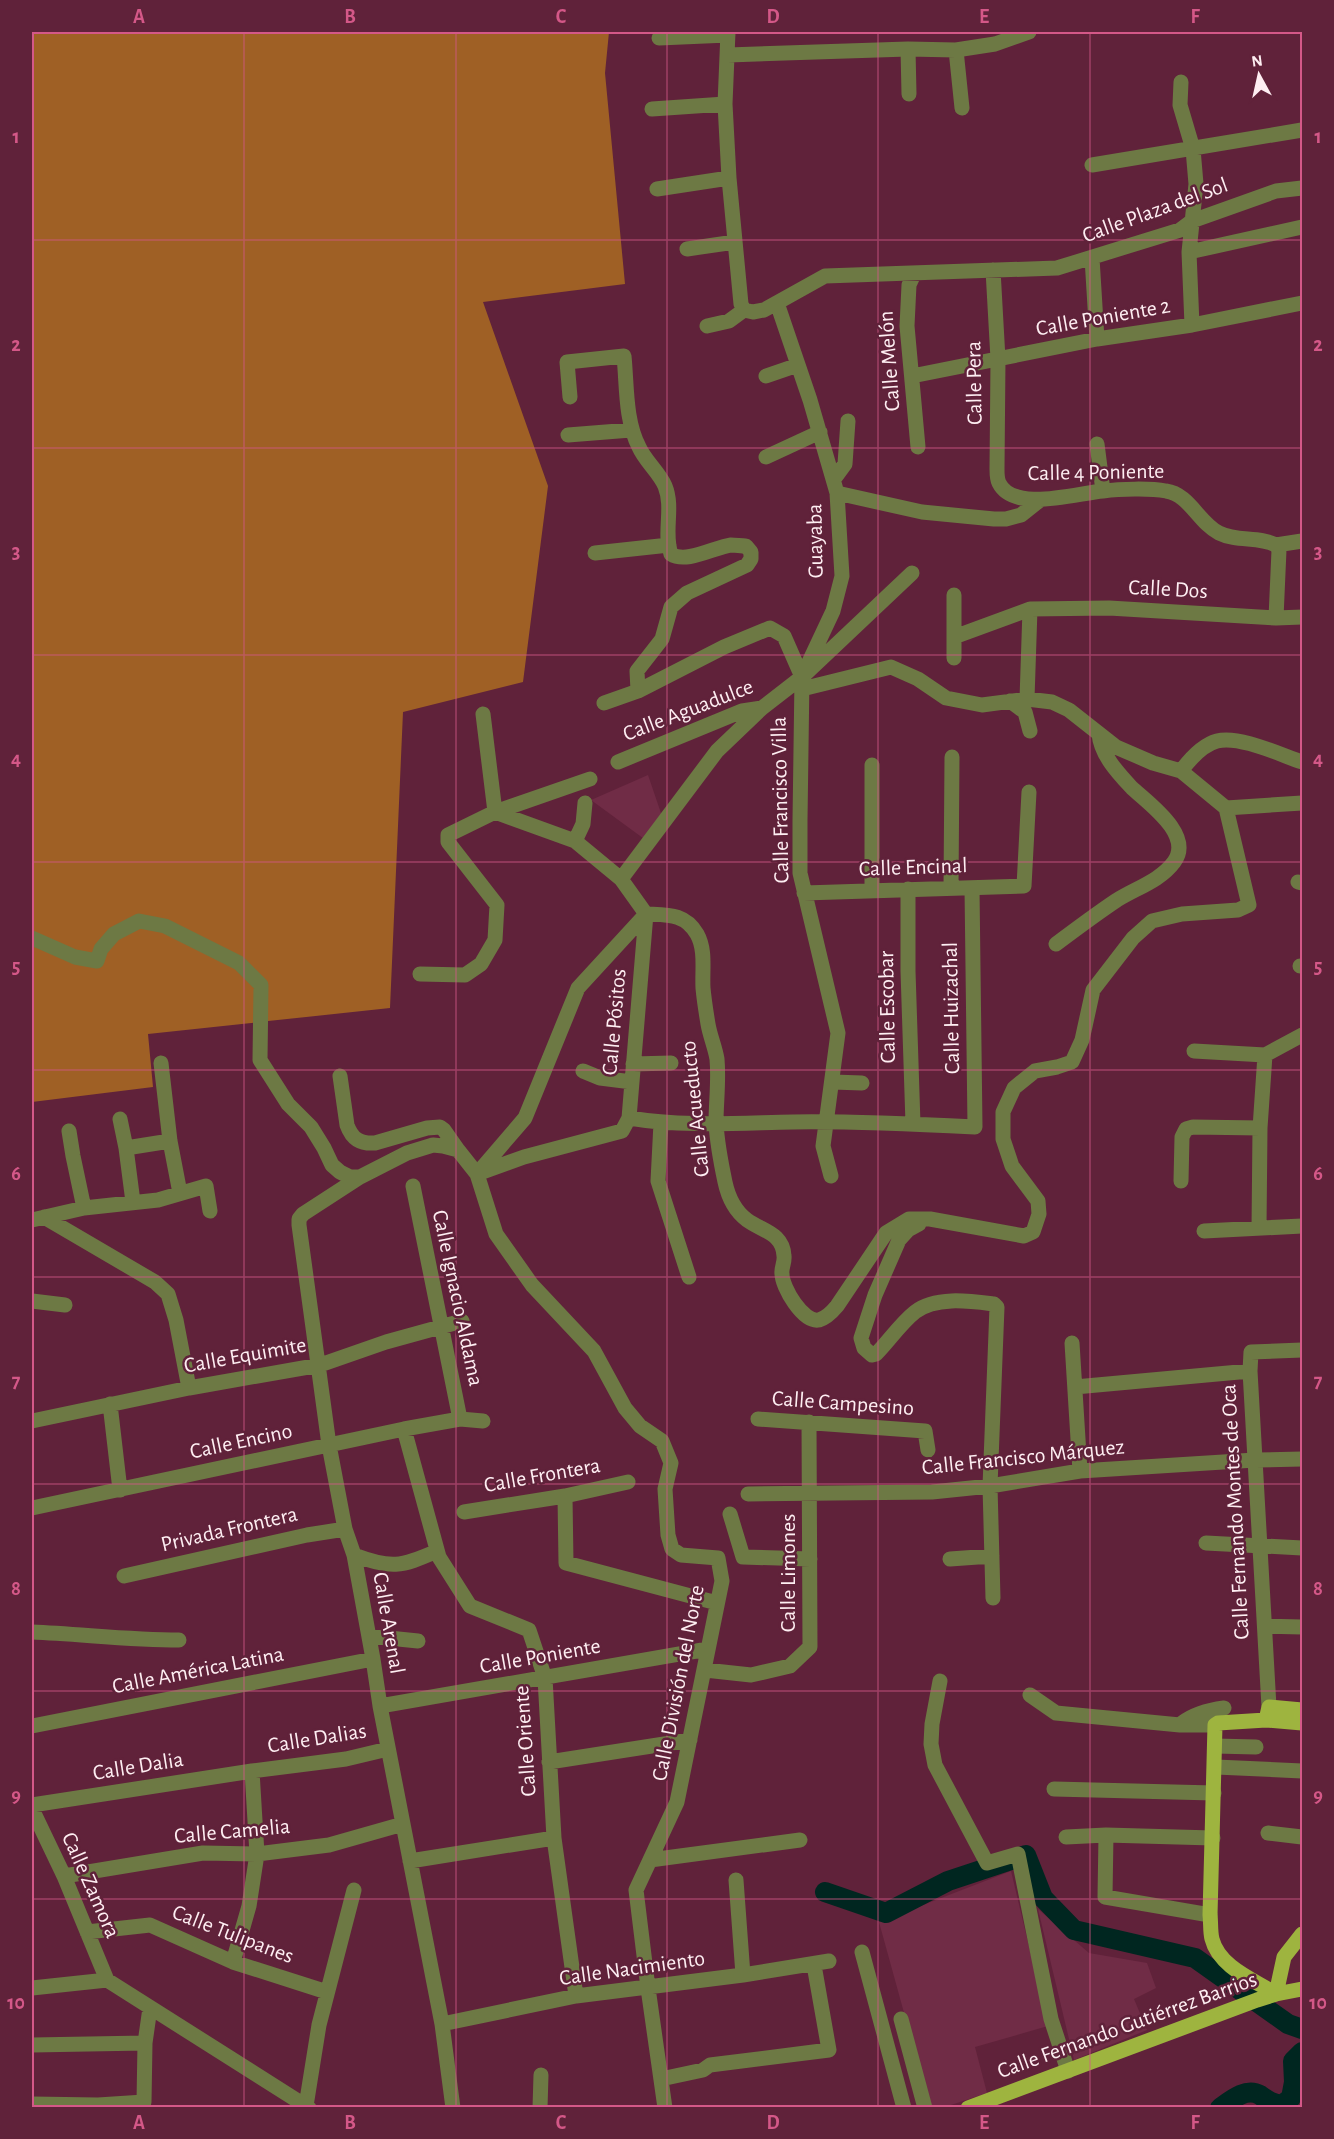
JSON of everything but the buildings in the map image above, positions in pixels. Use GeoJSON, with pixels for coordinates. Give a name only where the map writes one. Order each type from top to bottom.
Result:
{"type":"FeatureCollection","features":[{"type":"Feature","properties":{"kind":"main road"},"geometry":{"type":"LineString","coordinates":[[1302,1710],[1267,1714],[1215,1725],[1216,1767],[1210,1915],[1212,1938],[1226,1961],[1276,1994],[1284,1957],[1302,1934]]}},
{"type":"Feature","properties":{"kind":"main road"},"geometry":{"type":"LineString","coordinates":[[1267,1714],[1302,1723]]}},
{"type":"Feature","properties":{"kind":"main road","name":"Calle Fernando Gutiérrez Barrios"},"geometry":{"type":"LineString","coordinates":[[968,2108],[1252,2002],[1302,1989]]}},
{"type":"Feature","properties":{"kind":"street"},"geometry":{"type":"LineString","coordinates":[[659,38],[728,33],[725,104],[729,178],[741,304],[744,310]]}},
{"type":"Feature","properties":{"kind":"street"},"geometry":{"type":"LineString","coordinates":[[728,55],[908,49],[956,50],[995,44],[1022,33]]}},
{"type":"Feature","properties":{"kind":"street"},"geometry":{"type":"LineString","coordinates":[[908,49],[909,94]]}},
{"type":"Feature","properties":{"kind":"street"},"geometry":{"type":"LineString","coordinates":[[956,50],[962,108]]}},
{"type":"Feature","properties":{"kind":"street"},"geometry":{"type":"LineString","coordinates":[[1181,82],[1180,105],[1193,149],[1196,184],[1189,252],[1192,325]]}},
{"type":"Feature","properties":{"kind":"street"},"geometry":{"type":"LineString","coordinates":[[652,109],[725,104]]}},
{"type":"Feature","properties":{"kind":"street"},"geometry":{"type":"LineString","coordinates":[[1092,165],[1302,130]]}},
{"type":"Feature","properties":{"kind":"street"},"geometry":{"type":"LineString","coordinates":[[657,189],[729,178]]}},
{"type":"Feature","properties":{"kind":"street","name":"Calle Plaza del Sol"},"geometry":{"type":"LineString","coordinates":[[707,326],[729,321],[744,310],[753,312],[764,310],[825,276],[1057,268],[1180,230],[1192,221],[1276,191],[1302,188]]}},
{"type":"Feature","properties":{"kind":"street"},"geometry":{"type":"LineString","coordinates":[[1189,252],[1302,227]]}},
{"type":"Feature","properties":{"kind":"street"},"geometry":{"type":"LineString","coordinates":[[687,249],[735,242]]}},
{"type":"Feature","properties":{"kind":"street"},"geometry":{"type":"LineString","coordinates":[[1092,258],[1097,339]]}},
{"type":"Feature","properties":{"kind":"street","name":"Calle Pera"},"geometry":{"type":"LineString","coordinates":[[993,270],[998,359],[997,469],[999,483],[1008,492]]}},
{"type":"Feature","properties":{"kind":"street","name":"Calle Melón"},"geometry":{"type":"LineString","coordinates":[[914,273],[907,298],[907,326],[918,447]]}},
{"type":"Feature","properties":{"kind":"street","name":"Guayaba"},"geometry":{"type":"LineString","coordinates":[[777,303],[810,400],[835,486],[842,576],[832,611],[802,683]]}},
{"type":"Feature","properties":{"kind":"street","name":"Calle Poniente 2"},"geometry":{"type":"LineString","coordinates":[[912,376],[1097,339],[1192,325],[1302,303]]}},
{"type":"Feature","properties":{"kind":"street"},"geometry":{"type":"LineString","coordinates":[[570,397],[567,362],[624,357],[631,430],[640,450],[665,485],[669,505],[671,554],[675,557],[695,555],[732,545],[746,546],[751,552],[751,559],[747,565],[687,593],[671,607],[662,639],[637,671],[638,691]]}},
{"type":"Feature","properties":{"kind":"street"},"geometry":{"type":"LineString","coordinates":[[766,376],[798,364]]}},
{"type":"Feature","properties":{"kind":"street"},"geometry":{"type":"LineString","coordinates":[[848,421],[845,464],[835,486],[922,512],[994,519],[1021,515],[1040,500]]}},
{"type":"Feature","properties":{"kind":"street"},"geometry":{"type":"LineString","coordinates":[[568,435],[631,430]]}},
{"type":"Feature","properties":{"kind":"street"},"geometry":{"type":"LineString","coordinates":[[766,457],[820,432]]}},
{"type":"Feature","properties":{"kind":"street"},"geometry":{"type":"LineString","coordinates":[[1097,444],[1103,491]]}},
{"type":"Feature","properties":{"kind":"street","name":"Calle 4 Poniente"},"geometry":{"type":"LineString","coordinates":[[1008,492],[1021,498],[1040,500],[1103,491],[1168,491],[1181,496],[1218,533],[1242,539],[1270,541],[1276,545],[1302,541]]}},
{"type":"Feature","properties":{"kind":"street"},"geometry":{"type":"LineString","coordinates":[[595,554],[669,545]]}},
{"type":"Feature","properties":{"kind":"street"},"geometry":{"type":"LineString","coordinates":[[1276,545],[1279,550],[1276,618]]}},
{"type":"Feature","properties":{"kind":"street","name":"Calle Aguadulce"},"geometry":{"type":"LineString","coordinates":[[618,762],[742,711],[762,708],[802,683],[912,573]]}},
{"type":"Feature","properties":{"kind":"street"},"geometry":{"type":"LineString","coordinates":[[954,595],[954,658]]}},
{"type":"Feature","properties":{"kind":"street","name":"Calle Dos"},"geometry":{"type":"LineString","coordinates":[[1030,609],[1109,608],[1276,618],[1302,617]]}},
{"type":"Feature","properties":{"kind":"street"},"geometry":{"type":"LineString","coordinates":[[954,637],[1030,609],[1027,699]]}},
{"type":"Feature","properties":{"kind":"street"},"geometry":{"type":"LineString","coordinates":[[604,703],[638,691],[724,647],[770,628],[784,636],[802,683]]}},
{"type":"Feature","properties":{"kind":"street","name":"Calle Francisco Villa"},"geometry":{"type":"LineString","coordinates":[[831,1176],[823,1146],[838,1033],[800,873],[802,683],[891,667],[918,680],[946,698],[982,705],[1027,699],[1052,702],[1069,710],[1116,747],[1153,764],[1181,771]]}},
{"type":"Feature","properties":{"kind":"street"},"geometry":{"type":"LineString","coordinates":[[1010,701],[1025,712],[1030,731]]}},
{"type":"Feature","properties":{"kind":"street"},"geometry":{"type":"LineString","coordinates":[[621,879],[717,751],[762,708]]}},
{"type":"Feature","properties":{"kind":"street"},"geometry":{"type":"LineString","coordinates":[[483,714],[495,812]]}},
{"type":"Feature","properties":{"kind":"street"},"geometry":{"type":"LineString","coordinates":[[1056,944],[1102,910],[1155,879],[1175,861],[1178,847],[1176,835],[1168,821],[1132,787],[1105,754],[1099,734]]}},
{"type":"Feature","properties":{"kind":"street"},"geometry":{"type":"LineString","coordinates":[[1302,762],[1237,741],[1216,741],[1194,755],[1181,771],[1226,808],[1302,803]]}},
{"type":"Feature","properties":{"kind":"street"},"geometry":{"type":"LineString","coordinates":[[951,888],[952,757]]}},
{"type":"Feature","properties":{"kind":"street"},"geometry":{"type":"LineString","coordinates":[[872,765],[872,891]]}},
{"type":"Feature","properties":{"kind":"street"},"geometry":{"type":"LineString","coordinates":[[420,974],[465,975],[481,964],[495,940],[497,905],[448,842],[448,835],[452,831],[495,812],[590,779]]}},
{"type":"Feature","properties":{"kind":"street","name":"Calle Encinal"},"geometry":{"type":"LineString","coordinates":[[804,893],[1024,886],[1029,792]]}},
{"type":"Feature","properties":{"kind":"street"},"geometry":{"type":"LineString","coordinates":[[575,841],[583,824],[585,803]]}},
{"type":"Feature","properties":{"kind":"street","name":"Calle Acueducto"},"geometry":{"type":"LineString","coordinates":[[646,914],[677,916],[688,921],[698,936],[703,953],[703,988],[708,1023],[716,1056],[718,1080],[716,1124],[725,1184],[734,1206],[747,1220],[770,1231],[780,1240],[784,1256],[781,1275],[789,1294],[802,1313],[810,1319],[818,1320],[828,1315],[837,1306],[886,1233],[909,1219],[930,1219],[1024,1236],[1033,1232],[1039,1214],[1038,1201],[1012,1166],[1003,1139],[1004,1112],[1014,1088],[1035,1071],[1072,1062],[1082,1040],[1093,990],[1133,938],[1152,921],[1182,914],[1239,910],[1249,905],[1226,808]]}},
{"type":"Feature","properties":{"kind":"street"},"geometry":{"type":"LineString","coordinates":[[477,1174],[525,1118],[578,988],[646,914],[621,879],[575,841],[495,812]]}},
{"type":"Feature","properties":{"kind":"street","name":"Calle Huizachal"},"geometry":{"type":"LineString","coordinates":[[913,1124],[975,1127],[972,888]]}},
{"type":"Feature","properties":{"kind":"street","name":"Calle Escobar"},"geometry":{"type":"LineString","coordinates":[[908,889],[913,1124]]}},
{"type":"Feature","properties":{"kind":"street","name":"Calle Pósitos"},"geometry":{"type":"LineString","coordinates":[[625,1125],[632,1082],[646,914]]}},
{"type":"Feature","properties":{"kind":"street"},"geometry":{"type":"LineString","coordinates":[[32,938],[75,957],[97,961],[101,949],[114,934],[139,921],[165,926],[239,963],[261,985],[260,1060],[266,1072],[288,1104],[311,1127],[332,1165],[350,1177],[360,1177],[421,1148],[443,1146],[458,1150]]}},
{"type":"Feature","properties":{"kind":"street"},"geometry":{"type":"LineString","coordinates":[[1194,1051],[1265,1055],[1302,1035]]}},
{"type":"Feature","properties":{"kind":"street"},"geometry":{"type":"LineString","coordinates":[[1259,1228],[1260,1128],[1265,1055]]}},
{"type":"Feature","properties":{"kind":"street"},"geometry":{"type":"LineString","coordinates":[[633,1064],[671,1063]]}},
{"type":"Feature","properties":{"kind":"street"},"geometry":{"type":"LineString","coordinates":[[161,1064],[170,1141],[180,1193]]}},
{"type":"Feature","properties":{"kind":"street"},"geometry":{"type":"LineString","coordinates":[[583,1071],[600,1078],[632,1082]]}},
{"type":"Feature","properties":{"kind":"street"},"geometry":{"type":"LineString","coordinates":[[340,1076],[346,1125],[349,1133],[358,1141],[366,1144],[375,1143],[434,1126],[444,1130],[477,1174]]}},
{"type":"Feature","properties":{"kind":"street"},"geometry":{"type":"LineString","coordinates":[[832,1082],[862,1083]]}},
{"type":"Feature","properties":{"kind":"street"},"geometry":{"type":"LineString","coordinates":[[120,1119],[133,1202]]}},
{"type":"Feature","properties":{"kind":"street"},"geometry":{"type":"LineString","coordinates":[[477,1174],[625,1125],[828,1122],[913,1124]]}},
{"type":"Feature","properties":{"kind":"street"},"geometry":{"type":"LineString","coordinates":[[661,1123],[658,1181],[689,1277]]}},
{"type":"Feature","properties":{"kind":"street"},"geometry":{"type":"LineString","coordinates":[[1181,1181],[1182,1137],[1186,1129],[1193,1127],[1260,1128]]}},
{"type":"Feature","properties":{"kind":"street"},"geometry":{"type":"LineString","coordinates":[[69,1131],[84,1208]]}},
{"type":"Feature","properties":{"kind":"street"},"geometry":{"type":"LineString","coordinates":[[126,1148],[170,1141]]}},
{"type":"Feature","properties":{"kind":"street","name":"Calle División del Norte"},"geometry":{"type":"LineString","coordinates":[[477,1174],[496,1234],[532,1285],[594,1351],[625,1408],[640,1426],[662,1441],[671,1463],[666,1489],[668,1535],[672,1549],[681,1555],[718,1558],[722,1581],[677,1802],[636,1890],[665,2108]]}},
{"type":"Feature","properties":{"kind":"street","name":"Calle Arenal"},"geometry":{"type":"LineString","coordinates":[[360,1177],[299,1219],[329,1445],[345,1529],[354,1556],[388,1749],[442,2024],[453,2108]]}},
{"type":"Feature","properties":{"kind":"street"},"geometry":{"type":"LineString","coordinates":[[38,1218],[84,1208],[158,1200],[206,1186],[210,1211]]}},
{"type":"Feature","properties":{"kind":"street","name":"Calle Ignacio Aldama"},"geometry":{"type":"LineString","coordinates":[[413,1186],[460,1419]]}},
{"type":"Feature","properties":{"kind":"street"},"geometry":{"type":"LineString","coordinates":[[38,1218],[155,1282],[165,1290],[176,1320],[189,1388]]}},
{"type":"Feature","properties":{"kind":"street"},"geometry":{"type":"LineString","coordinates":[[930,1219],[908,1230],[899,1240],[875,1295],[861,1338],[864,1348],[873,1355],[915,1312],[927,1305],[968,1301],[996,1305],[998,1311],[990,1486],[993,1598]]}},
{"type":"Feature","properties":{"kind":"street"},"geometry":{"type":"LineString","coordinates":[[1204,1232],[1302,1226]]}},
{"type":"Feature","properties":{"kind":"street"},"geometry":{"type":"LineString","coordinates":[[32,1301],[65,1305]]}},
{"type":"Feature","properties":{"kind":"street","name":"Calle Equimite"},"geometry":{"type":"LineString","coordinates":[[32,1421],[189,1388],[320,1365],[386,1342],[462,1321]]}},
{"type":"Feature","properties":{"kind":"street"},"geometry":{"type":"LineString","coordinates":[[1072,1343],[1080,1471]]}},
{"type":"Feature","properties":{"kind":"street","name":"Calle Fernando Montes de Oca"},"geometry":{"type":"LineString","coordinates":[[1267,1714],[1265,1626],[1250,1371],[1251,1352],[1302,1350]]}},
{"type":"Feature","properties":{"kind":"street"},"geometry":{"type":"LineString","coordinates":[[1075,1387],[1250,1371]]}},
{"type":"Feature","properties":{"kind":"street"},"geometry":{"type":"LineString","coordinates":[[110,1404],[120,1490]]}},
{"type":"Feature","properties":{"kind":"street","name":"Calle Encino"},"geometry":{"type":"LineString","coordinates":[[32,1508],[404,1429],[460,1419],[483,1421]]}},
{"type":"Feature","properties":{"kind":"street","name":"Calle Campesino"},"geometry":{"type":"LineString","coordinates":[[758,1419],[925,1431],[928,1450]]}},
{"type":"Feature","properties":{"kind":"street","name":"Calle Limones"},"geometry":{"type":"LineString","coordinates":[[705,1670],[751,1675],[790,1666],[810,1647],[809,1422]]}},
{"type":"Feature","properties":{"kind":"street","name":"Calle Oriente"},"geometry":{"type":"LineString","coordinates":[[404,1429],[439,1557],[471,1606],[529,1630],[544,1678],[554,1838],[576,1996]]}},
{"type":"Feature","properties":{"kind":"street","name":"Calle Francisco Márquez"},"geometry":{"type":"LineString","coordinates":[[748,1494],[932,1492],[990,1486],[1080,1471],[1302,1459]]}},
{"type":"Feature","properties":{"kind":"street","name":"Calle Frontera"},"geometry":{"type":"LineString","coordinates":[[464,1512],[565,1496],[628,1482]]}},
{"type":"Feature","properties":{"kind":"street"},"geometry":{"type":"LineString","coordinates":[[565,1496],[566,1563],[717,1603]]}},
{"type":"Feature","properties":{"kind":"street"},"geometry":{"type":"LineString","coordinates":[[730,1514],[743,1557],[810,1559]]}},
{"type":"Feature","properties":{"kind":"street","name":"Privada Frontera"},"geometry":{"type":"LineString","coordinates":[[124,1576],[307,1535],[345,1529]]}},
{"type":"Feature","properties":{"kind":"street"},"geometry":{"type":"LineString","coordinates":[[1206,1543],[1302,1548]]}},
{"type":"Feature","properties":{"kind":"street"},"geometry":{"type":"LineString","coordinates":[[354,1556],[378,1564],[407,1564],[437,1551]]}},
{"type":"Feature","properties":{"kind":"street"},"geometry":{"type":"LineString","coordinates":[[950,1559],[992,1556]]}},
{"type":"Feature","properties":{"kind":"street"},"geometry":{"type":"LineString","coordinates":[[1265,1626],[1302,1627]]}},
{"type":"Feature","properties":{"kind":"street"},"geometry":{"type":"LineString","coordinates":[[32,1632],[133,1640],[179,1640]]}},
{"type":"Feature","properties":{"kind":"street"},"geometry":{"type":"LineString","coordinates":[[369,1636],[418,1641]]}},
{"type":"Feature","properties":{"kind":"street","name":"Calle Poniente"},"geometry":{"type":"LineString","coordinates":[[380,1706],[708,1649]]}},
{"type":"Feature","properties":{"kind":"street","name":"Calle América Latina"},"geometry":{"type":"LineString","coordinates":[[32,1726],[373,1659]]}},
{"type":"Feature","properties":{"kind":"street"},"geometry":{"type":"LineString","coordinates":[[940,1682],[932,1724],[931,1744],[935,1765],[987,1863],[1018,1854],[1051,2019],[1068,2071]]}},
{"type":"Feature","properties":{"kind":"street"},"geometry":{"type":"LineString","coordinates":[[1030,1695],[1056,1713],[1180,1725],[1215,1725]]}},
{"type":"Feature","properties":{"kind":"street"},"geometry":{"type":"LineString","coordinates":[[1180,1725],[1188,1718],[1224,1708]]}},
{"type":"Feature","properties":{"kind":"street"},"geometry":{"type":"LineString","coordinates":[[549,1762],[690,1740]]}},
{"type":"Feature","properties":{"kind":"street"},"geometry":{"type":"LineString","coordinates":[[1215,1746],[1256,1747]]}},
{"type":"Feature","properties":{"kind":"street","name":"Calle Dalias"},"geometry":{"type":"LineString","coordinates":[[252,1771],[346,1759],[388,1749]]}},
{"type":"Feature","properties":{"kind":"street"},"geometry":{"type":"LineString","coordinates":[[1216,1767],[1302,1771]]}},
{"type":"Feature","properties":{"kind":"street"},"geometry":{"type":"LineString","coordinates":[[233,1962],[249,1906],[257,1854],[252,1771]]}},
{"type":"Feature","properties":{"kind":"street","name":"Calle Dalia"},"geometry":{"type":"LineString","coordinates":[[32,1807],[252,1771]]}},
{"type":"Feature","properties":{"kind":"street"},"geometry":{"type":"LineString","coordinates":[[1054,1789],[1214,1793]]}},
{"type":"Feature","properties":{"kind":"street","name":"Calle Zamora"},"geometry":{"type":"LineString","coordinates":[[32,1807],[64,1876],[107,1980]]}},
{"type":"Feature","properties":{"kind":"street","name":"Calle Camelia"},"geometry":{"type":"LineString","coordinates":[[64,1876],[203,1853],[257,1854],[329,1845],[403,1824]]}},
{"type":"Feature","properties":{"kind":"street"},"geometry":{"type":"LineString","coordinates":[[1268,1833],[1302,1837]]}},
{"type":"Feature","properties":{"kind":"street"},"geometry":{"type":"LineString","coordinates":[[1066,1837],[1106,1835],[1213,1838]]}},
{"type":"Feature","properties":{"kind":"street"},"geometry":{"type":"LineString","coordinates":[[1106,1835],[1105,1897],[1210,1915]]}},
{"type":"Feature","properties":{"kind":"street"},"geometry":{"type":"LineString","coordinates":[[410,1862],[554,1838]]}},
{"type":"Feature","properties":{"kind":"street"},"geometry":{"type":"LineString","coordinates":[[650,1860],[800,1840]]}},
{"type":"Feature","properties":{"kind":"street"},"geometry":{"type":"LineString","coordinates":[[736,1880],[743,1975]]}},
{"type":"Feature","properties":{"kind":"street"},"geometry":{"type":"LineString","coordinates":[[32,1988],[107,1980],[308,2107],[319,2025],[354,1890]]}},
{"type":"Feature","properties":{"kind":"street","name":"Calle Tulipanes"},"geometry":{"type":"LineString","coordinates":[[87,1932],[150,1926],[233,1962],[327,1992]]}},
{"type":"Feature","properties":{"kind":"street"},"geometry":{"type":"LineString","coordinates":[[862,1952],[904,2108]]}},
{"type":"Feature","properties":{"kind":"street","name":"Calle Nacimiento"},"geometry":{"type":"LineString","coordinates":[[442,2024],[576,1996],[822,1963],[829,2050],[710,2065],[703,2070],[661,2079]]}},
{"type":"Feature","properties":{"kind":"street"},"geometry":{"type":"LineString","coordinates":[[32,2104],[98,2105],[144,2102],[145,2043],[150,2008]]}},
{"type":"Feature","properties":{"kind":"street"},"geometry":{"type":"LineString","coordinates":[[901,2019],[925,2108]]}},
{"type":"Feature","properties":{"kind":"street"},"geometry":{"type":"LineString","coordinates":[[32,2044],[145,2043]]}},
{"type":"Feature","properties":{"kind":"street"},"geometry":{"type":"LineString","coordinates":[[540,2108],[541,2075]]}},
{"type":"Feature","properties":{"kind":"shaded area"},"geometry":{"type":"Polygon","coordinates":[[[32,32],[609,32],[605,73],[625,284],[483,302],[548,486],[523,682],[403,712],[390,1008],[148,1034],[153,1087],[32,1102],[32,32]]]}},
{"type":"Feature","properties":{"kind":"shaded area"},"geometry":{"type":"Polygon","coordinates":[[[648,775],[663,819],[647,841],[591,800],[648,775]]]}},
{"type":"Feature","properties":{"kind":"shaded area"},"geometry":{"type":"Polygon","coordinates":[[[1011,1871],[1048,2026],[975,2047],[987,2093],[945,2107],[930,2107],[879,1922],[1011,1871]]]}},
{"type":"Feature","properties":{"kind":"shaded area"},"geometry":{"type":"Polygon","coordinates":[[[1038,1909],[1089,1953],[1147,1963],[1156,1988],[1134,1999],[1147,2030],[1074,2060],[1038,1909]]]}},
{"type":"Feature","properties":{"kind":"waterway"},"geometry":{"type":"LineString","coordinates":[[825,1892],[886,1913],[948,1881],[1026,1855],[1043,1898],[1074,1930],[1195,1958],[1288,2024],[1302,2029]]}},
{"type":"Feature","properties":{"kind":"waterway"},"geometry":{"type":"LineString","coordinates":[[1220,2108],[1244,2093],[1255,2093],[1270,2102],[1282,2105],[1291,2098],[1294,2082],[1293,2061],[1302,2052]]}}]}
